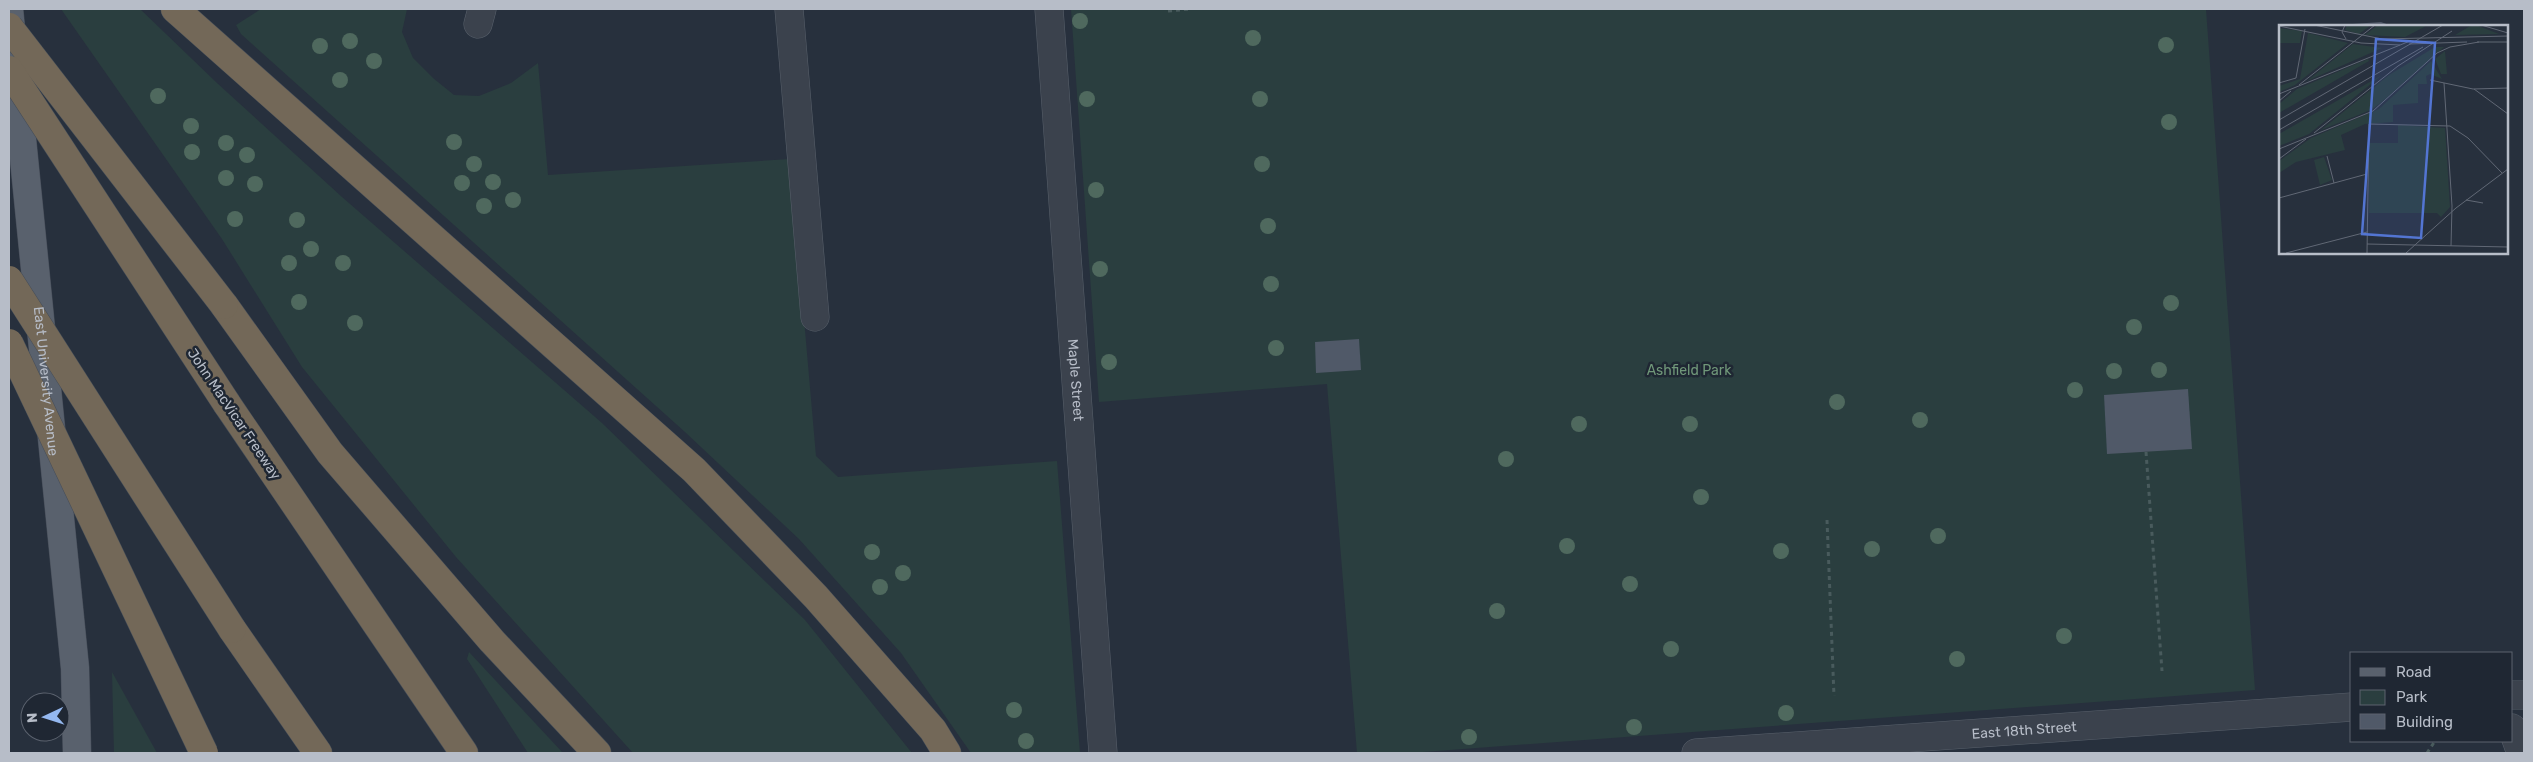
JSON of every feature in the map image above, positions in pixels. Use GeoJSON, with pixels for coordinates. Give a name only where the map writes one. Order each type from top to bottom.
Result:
{"type":"FeatureCollection","features":[{"type":"Feature","properties":{"kind":"highway"},"geometry":{"type":"LineString","coordinates":[[175,9],[694,470],[816,597],[932,730],[947,753]]}},
{"type":"Feature","properties":{"kind":"highway"},"geometry":{"type":"LineString","coordinates":[[9,27],[224,305],[330,453],[492,641],[596,753]]}},
{"type":"Feature","properties":{"kind":"highway","name":"John MacVicar Freeway"},"geometry":{"type":"LineString","coordinates":[[9,70],[227,404],[464,753]]}},
{"type":"Feature","properties":{"kind":"highway"},"geometry":{"type":"LineString","coordinates":[[9,280],[232,629],[318,753]]}},
{"type":"Feature","properties":{"kind":"highway"},"geometry":{"type":"LineString","coordinates":[[9,343],[204,753]]}},
{"type":"Feature","properties":{"kind":"main road","name":"East University Avenue"},"geometry":{"type":"LineString","coordinates":[[9,9],[75,668],[77,753]]}},
{"type":"Feature","properties":{"kind":"street"},"geometry":{"type":"LineString","coordinates":[[789,9],[815,317]]}},
{"type":"Feature","properties":{"kind":"street","name":"Maple Street"},"geometry":{"type":"LineString","coordinates":[[1049,9],[1103,753]]}},
{"type":"Feature","properties":{"kind":"street","name":"East 18th Street"},"geometry":{"type":"LineString","coordinates":[[1696,753],[1754,751],[2350,707]]}},
{"type":"Feature","properties":{"kind":"street"},"geometry":{"type":"LineString","coordinates":[[2513,731],[2520,753]]}},
{"type":"Feature","properties":{"kind":"path"},"geometry":{"type":"LineString","coordinates":[[1168,11],[1190,9]]}},
{"type":"Feature","properties":{"kind":"path"},"geometry":{"type":"LineString","coordinates":[[2146,452],[2162,671]]}},
{"type":"Feature","properties":{"kind":"path"},"geometry":{"type":"LineString","coordinates":[[1827,520],[1834,696]]}},
{"type":"Feature","properties":{"kind":"path"},"geometry":{"type":"LineString","coordinates":[[2427,753],[2434,742]]}},
{"type":"Feature","properties":{"kind":"green space"},"geometry":{"type":"Polygon","coordinates":[[[61,9],[140,9],[217,83],[342,197],[602,423],[805,620],[912,753],[633,753],[456,557],[302,367],[222,239],[61,9]]]}},
{"type":"Feature","properties":{"kind":"green space"},"geometry":{"type":"Polygon","coordinates":[[[261,9],[407,9],[402,32],[413,58],[454,95],[479,96],[511,83],[538,63],[548,175],[790,159],[816,456],[838,477],[1057,461],[1080,753],[971,753],[901,653],[799,539],[685,432],[241,34],[236,25],[261,9]]]}},
{"type":"Feature","properties":{"kind":"green space","name":"Ashfield Park"},"geometry":{"type":"Polygon","coordinates":[[[1071,9],[2206,9],[2255,690],[1410,753],[1357,753],[1327,384],[1099,402],[1071,9]]]}},
{"type":"Feature","properties":{"kind":"green space"},"geometry":{"type":"Polygon","coordinates":[[[469,652],[563,753],[528,753],[467,659],[469,652]]]}},
{"type":"Feature","properties":{"kind":"green space"},"geometry":{"type":"Polygon","coordinates":[[[112,672],[157,753],[114,753],[112,672]]]}},
{"type":"Feature","properties":{"kind":"building"},"geometry":{"type":"Polygon","coordinates":[[[2381,22],[2389,25],[2338,25],[2381,22]]]}},
{"type":"Feature","properties":{"kind":"building"},"geometry":{"type":"Polygon","coordinates":[[[1359,339],[1361,370],[1316,373],[1315,342],[1359,339]]]}},
{"type":"Feature","properties":{"kind":"building"},"geometry":{"type":"Polygon","coordinates":[[[2188,389],[2192,449],[2107,454],[2104,395],[2188,389]]]}}]}
